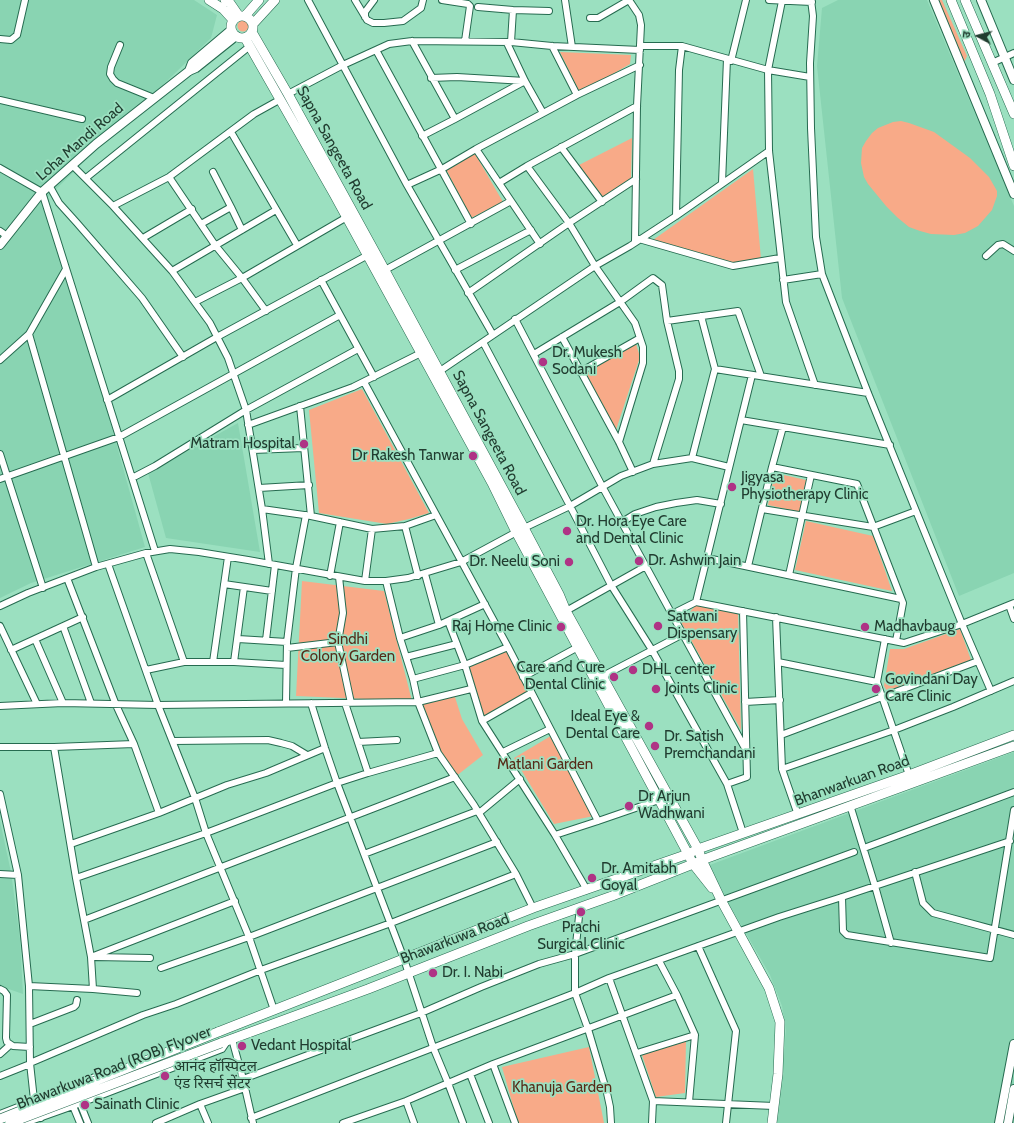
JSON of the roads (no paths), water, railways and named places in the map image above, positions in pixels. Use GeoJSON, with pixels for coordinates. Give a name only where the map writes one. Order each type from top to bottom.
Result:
{"type":"FeatureCollection","features":[{"type":"Feature","properties":{"kind":"main road"},"geometry":{"type":"LineString","coordinates":[[209,0],[239,18],[251,20],[250,31]]}},
{"type":"Feature","properties":{"kind":"main road"},"geometry":{"type":"LineString","coordinates":[[224,0],[230,3],[239,18]]}},
{"type":"Feature","properties":{"kind":"main road"},"geometry":{"type":"LineString","coordinates":[[259,0],[231,24],[234,33],[241,38],[250,31],[275,0]]}},
{"type":"Feature","properties":{"kind":"main road"},"geometry":{"type":"LineString","coordinates":[[951,0],[990,94],[1014,166]]}},
{"type":"Feature","properties":{"kind":"main road"},"geometry":{"type":"LineString","coordinates":[[965,0],[1014,114]]}},
{"type":"Feature","properties":{"kind":"main road","name":"Sapna Sangeeta Road"},"geometry":{"type":"LineString","coordinates":[[250,31],[250,46],[285,96],[385,270],[492,483],[559,594],[659,800],[693,864],[721,900]]}},
{"type":"Feature","properties":{"kind":"main road","name":"Sapna Sangeeta Road"},"geometry":{"type":"LineString","coordinates":[[250,31],[347,217],[421,353],[436,373]]}},
{"type":"Feature","properties":{"kind":"main road","name":"Sapna Sangeeta Road"},"geometry":{"type":"LineString","coordinates":[[520,530],[578,647],[599,679],[698,849],[721,900]]}},
{"type":"Feature","properties":{"kind":"main road","name":"Bhanwarkuan Road"},"geometry":{"type":"LineString","coordinates":[[688,854],[698,849],[910,775],[1014,735]]}},
{"type":"Feature","properties":{"kind":"main road","name":"Bhanwarkuan Road"},"geometry":{"type":"LineString","coordinates":[[693,864],[850,805],[1014,746]]}},
{"type":"Feature","properties":{"kind":"main road","name":"Bhawarkuwa Road"},"geometry":{"type":"LineString","coordinates":[[222,1030],[533,908],[688,854]]}},
{"type":"Feature","properties":{"kind":"main road","name":"Bhawarkuwa Road"},"geometry":{"type":"LineString","coordinates":[[227,1040],[409,973],[528,926],[693,864]]}},
{"type":"Feature","properties":{"kind":"main road"},"geometry":{"type":"LineString","coordinates":[[721,900],[769,988],[780,1022],[778,1074],[772,1123]]}},
{"type":"Feature","properties":{"kind":"main road","name":"Bhawarkuwa Road (ROB) Flyover"},"geometry":{"type":"LineString","coordinates":[[0,1119],[222,1030]]}},
{"type":"Feature","properties":{"kind":"main road","name":"Bhawarkuwa Road (ROB) Flyover"},"geometry":{"type":"LineString","coordinates":[[10,1123],[227,1040]]}},
{"type":"Feature","properties":{"kind":"street"},"geometry":{"type":"LineString","coordinates":[[0,39],[11,40],[17,35],[25,0]]}},
{"type":"Feature","properties":{"kind":"street"},"geometry":{"type":"LineString","coordinates":[[308,0],[407,185],[493,335]]}},
{"type":"Feature","properties":{"kind":"street"},"geometry":{"type":"LineString","coordinates":[[355,0],[367,20],[373,23],[403,21],[421,8],[423,0]]}},
{"type":"Feature","properties":{"kind":"street"},"geometry":{"type":"LineString","coordinates":[[365,17],[366,12],[374,0]]}},
{"type":"Feature","properties":{"kind":"street"},"geometry":{"type":"LineString","coordinates":[[442,0],[468,4],[470,6],[466,41]]}},
{"type":"Feature","properties":{"kind":"street"},"geometry":{"type":"LineString","coordinates":[[565,0],[572,47]]}},
{"type":"Feature","properties":{"kind":"street"},"geometry":{"type":"LineString","coordinates":[[590,18],[598,18],[629,0],[639,16],[641,25],[637,106],[637,241]]}},
{"type":"Feature","properties":{"kind":"street"},"geometry":{"type":"LineString","coordinates":[[722,183],[729,60],[746,0]]}},
{"type":"Feature","properties":{"kind":"street"},"geometry":{"type":"LineString","coordinates":[[769,0],[811,1],[813,16],[810,77],[810,128],[816,237],[822,274],[868,393],[962,624],[991,691]]}},
{"type":"Feature","properties":{"kind":"street"},"geometry":{"type":"LineString","coordinates":[[934,0],[1014,194]]}},
{"type":"Feature","properties":{"kind":"street"},"geometry":{"type":"LineString","coordinates":[[981,0],[1014,80]]}},
{"type":"Feature","properties":{"kind":"street"},"geometry":{"type":"LineString","coordinates":[[782,1],[768,70],[769,151],[786,302],[815,385]]}},
{"type":"Feature","properties":{"kind":"street"},"geometry":{"type":"LineString","coordinates":[[478,7],[513,10],[549,10]]}},
{"type":"Feature","properties":{"kind":"street"},"geometry":{"type":"LineString","coordinates":[[513,10],[509,42],[525,81],[543,113]]}},
{"type":"Feature","properties":{"kind":"street","name":"Loha Mandi Road"},"geometry":{"type":"LineString","coordinates":[[0,245],[3,233],[49,185],[96,144],[189,71],[196,68],[234,33]]}},
{"type":"Feature","properties":{"kind":"street"},"geometry":{"type":"LineString","coordinates":[[412,40],[431,78],[455,119]]}},
{"type":"Feature","properties":{"kind":"street"},"geometry":{"type":"LineString","coordinates":[[113,206],[169,177],[254,114],[343,65],[389,44],[412,40],[509,42],[572,47],[640,48],[682,46],[768,70],[810,77]]}},
{"type":"Feature","properties":{"kind":"street"},"geometry":{"type":"LineString","coordinates":[[120,45],[111,67],[110,74],[112,79],[117,83],[154,98]]}},
{"type":"Feature","properties":{"kind":"street"},"geometry":{"type":"LineString","coordinates":[[86,178],[250,46]]}},
{"type":"Feature","properties":{"kind":"street"},"geometry":{"type":"LineString","coordinates":[[552,46],[576,95]]}},
{"type":"Feature","properties":{"kind":"street"},"geometry":{"type":"LineString","coordinates":[[676,216],[682,46]]}},
{"type":"Feature","properties":{"kind":"street"},"geometry":{"type":"LineString","coordinates":[[376,50],[471,224]]}},
{"type":"Feature","properties":{"kind":"street"},"geometry":{"type":"LineString","coordinates":[[992,64],[1014,53]]}},
{"type":"Feature","properties":{"kind":"street"},"geometry":{"type":"LineString","coordinates":[[407,185],[442,169],[576,95],[640,65]]}},
{"type":"Feature","properties":{"kind":"street"},"geometry":{"type":"LineString","coordinates":[[431,78],[457,77],[525,81]]}},
{"type":"Feature","properties":{"kind":"street"},"geometry":{"type":"LineString","coordinates":[[422,136],[525,81]]}},
{"type":"Feature","properties":{"kind":"street"},"geometry":{"type":"LineString","coordinates":[[0,100],[82,119]]}},
{"type":"Feature","properties":{"kind":"street"},"geometry":{"type":"LineString","coordinates":[[500,183],[527,166],[637,106]]}},
{"type":"Feature","properties":{"kind":"street"},"geometry":{"type":"LineString","coordinates":[[231,132],[297,245]]}},
{"type":"Feature","properties":{"kind":"street"},"geometry":{"type":"LineString","coordinates":[[561,147],[602,202]]}},
{"type":"Feature","properties":{"kind":"street"},"geometry":{"type":"LineString","coordinates":[[476,149],[540,244]]}},
{"type":"Feature","properties":{"kind":"street"},"geometry":{"type":"LineString","coordinates":[[436,373],[595,266],[676,216],[769,151]]}},
{"type":"Feature","properties":{"kind":"street"},"geometry":{"type":"LineString","coordinates":[[72,165],[113,206],[172,271],[210,323],[228,358],[246,410],[272,565],[272,591],[266,640]]}},
{"type":"Feature","properties":{"kind":"street"},"geometry":{"type":"LineString","coordinates":[[527,166],[569,223],[595,266],[635,323],[643,347],[643,363],[619,442]]}},
{"type":"Feature","properties":{"kind":"street"},"geometry":{"type":"LineString","coordinates":[[0,168],[42,192],[155,551]]}},
{"type":"Feature","properties":{"kind":"street"},"geometry":{"type":"LineString","coordinates":[[213,172],[242,230]]}},
{"type":"Feature","properties":{"kind":"street"},"geometry":{"type":"LineString","coordinates":[[169,177],[215,245],[266,311]]}},
{"type":"Feature","properties":{"kind":"street"},"geometry":{"type":"LineString","coordinates":[[468,293],[569,223],[636,179]]}},
{"type":"Feature","properties":{"kind":"street"},"geometry":{"type":"LineString","coordinates":[[49,185],[59,203],[142,298],[183,357]]}},
{"type":"Feature","properties":{"kind":"street"},"geometry":{"type":"LineString","coordinates":[[385,270],[511,201]]}},
{"type":"Feature","properties":{"kind":"street"},"geometry":{"type":"LineString","coordinates":[[201,224],[231,207]]}},
{"type":"Feature","properties":{"kind":"street"},"geometry":{"type":"LineString","coordinates":[[143,238],[192,209]]}},
{"type":"Feature","properties":{"kind":"street"},"geometry":{"type":"LineString","coordinates":[[172,271],[276,210]]}},
{"type":"Feature","properties":{"kind":"street"},"geometry":{"type":"LineString","coordinates":[[195,302],[242,278],[347,217]]}},
{"type":"Feature","properties":{"kind":"street"},"geometry":{"type":"LineString","coordinates":[[455,270],[531,230]]}},
{"type":"Feature","properties":{"kind":"street"},"geometry":{"type":"LineString","coordinates":[[637,241],[733,266],[780,258]]}},
{"type":"Feature","properties":{"kind":"street"},"geometry":{"type":"LineString","coordinates":[[986,256],[998,245],[1003,244],[1014,251]]}},
{"type":"Feature","properties":{"kind":"street"},"geometry":{"type":"LineString","coordinates":[[108,400],[217,337],[368,255]]}},
{"type":"Feature","properties":{"kind":"street"},"geometry":{"type":"LineString","coordinates":[[0,360],[29,334],[66,269]]}},
{"type":"Feature","properties":{"kind":"street"},"geometry":{"type":"LineString","coordinates":[[783,280],[822,274]]}},
{"type":"Feature","properties":{"kind":"street"},"geometry":{"type":"LineString","coordinates":[[534,354],[620,302],[653,278],[662,285],[667,321],[679,372],[679,379],[653,464]]}},
{"type":"Feature","properties":{"kind":"street"},"geometry":{"type":"LineString","coordinates":[[321,280],[374,376]]}},
{"type":"Feature","properties":{"kind":"street"},"geometry":{"type":"LineString","coordinates":[[667,321],[738,311],[761,376]]}},
{"type":"Feature","properties":{"kind":"street"},"geometry":{"type":"LineString","coordinates":[[0,479],[119,437],[340,315]]}},
{"type":"Feature","properties":{"kind":"street"},"geometry":{"type":"LineString","coordinates":[[692,458],[715,369],[701,316]]}},
{"type":"Feature","properties":{"kind":"street"},"geometry":{"type":"LineString","coordinates":[[515,319],[602,486],[746,750]]}},
{"type":"Feature","properties":{"kind":"street"},"geometry":{"type":"LineString","coordinates":[[29,334],[96,566]]}},
{"type":"Feature","properties":{"kind":"street"},"geometry":{"type":"LineString","coordinates":[[562,337],[619,442],[633,472]]}},
{"type":"Feature","properties":{"kind":"street"},"geometry":{"type":"LineString","coordinates":[[580,372],[640,338]]}},
{"type":"Feature","properties":{"kind":"street"},"geometry":{"type":"LineString","coordinates":[[483,342],[611,585],[652,650],[727,784],[743,833]]}},
{"type":"Feature","properties":{"kind":"street"},"geometry":{"type":"LineString","coordinates":[[132,478],[155,466],[246,410],[358,349]]}},
{"type":"Feature","properties":{"kind":"street"},"geometry":{"type":"LineString","coordinates":[[248,425],[353,387],[421,353]]}},
{"type":"Feature","properties":{"kind":"street"},"geometry":{"type":"LineString","coordinates":[[715,369],[868,393]]}},
{"type":"Feature","properties":{"kind":"street"},"geometry":{"type":"LineString","coordinates":[[696,602],[752,375]]}},
{"type":"Feature","properties":{"kind":"street"},"geometry":{"type":"LineString","coordinates":[[364,382],[508,647],[598,821]]}},
{"type":"Feature","properties":{"kind":"street"},"geometry":{"type":"LineString","coordinates":[[286,703],[287,645],[296,568],[309,515],[308,485],[303,448],[300,406]]}},
{"type":"Feature","properties":{"kind":"street"},"geometry":{"type":"LineString","coordinates":[[741,420],[890,445]]}},
{"type":"Feature","properties":{"kind":"street"},"geometry":{"type":"LineString","coordinates":[[748,566],[783,427]]}},
{"type":"Feature","properties":{"kind":"street"},"geometry":{"type":"LineString","coordinates":[[253,450],[303,448]]}},
{"type":"Feature","properties":{"kind":"street"},"geometry":{"type":"LineString","coordinates":[[0,454],[43,588]]}},
{"type":"Feature","properties":{"kind":"street"},"geometry":{"type":"LineString","coordinates":[[0,606],[28,593],[96,566],[146,553],[170,549],[296,568],[330,576],[365,581],[386,581],[418,576],[461,562],[520,530],[570,506],[621,476],[653,464],[692,458],[729,467]]}},
{"type":"Feature","properties":{"kind":"street"},"geometry":{"type":"LineString","coordinates":[[772,467],[856,484],[903,603],[896,641]]}},
{"type":"Feature","properties":{"kind":"street"},"geometry":{"type":"LineString","coordinates":[[789,575],[811,475]]}},
{"type":"Feature","properties":{"kind":"street"},"geometry":{"type":"LineString","coordinates":[[259,488],[308,485]]}},
{"type":"Feature","properties":{"kind":"street"},"geometry":{"type":"LineString","coordinates":[[622,522],[635,514],[656,507],[676,503],[697,500],[721,504]]}},
{"type":"Feature","properties":{"kind":"street"},"geometry":{"type":"LineString","coordinates":[[262,509],[309,515],[372,529],[405,526],[436,514]]}},
{"type":"Feature","properties":{"kind":"street"},"geometry":{"type":"LineString","coordinates":[[762,509],[873,527],[916,511]]}},
{"type":"Feature","properties":{"kind":"street"},"geometry":{"type":"LineString","coordinates":[[330,576],[340,522]]}},
{"type":"Feature","properties":{"kind":"street"},"geometry":{"type":"LineString","coordinates":[[405,526],[418,576]]}},
{"type":"Feature","properties":{"kind":"street"},"geometry":{"type":"LineString","coordinates":[[365,581],[372,529]]}},
{"type":"Feature","properties":{"kind":"street"},"geometry":{"type":"LineString","coordinates":[[146,553],[184,662]]}},
{"type":"Feature","properties":{"kind":"street"},"geometry":{"type":"LineString","coordinates":[[213,662],[228,557]]}},
{"type":"Feature","properties":{"kind":"street"},"geometry":{"type":"LineString","coordinates":[[707,558],[901,599]]}},
{"type":"Feature","properties":{"kind":"street"},"geometry":{"type":"LineString","coordinates":[[108,564],[158,705],[195,798],[206,833],[249,937],[274,1010]]}},
{"type":"Feature","properties":{"kind":"street"},"geometry":{"type":"LineString","coordinates":[[566,611],[646,566]]}},
{"type":"Feature","properties":{"kind":"street"},"geometry":{"type":"LineString","coordinates":[[425,574],[439,625]]}},
{"type":"Feature","properties":{"kind":"street"},"geometry":{"type":"LineString","coordinates":[[339,577],[343,613],[338,642],[348,703],[368,773]]}},
{"type":"Feature","properties":{"kind":"street"},"geometry":{"type":"LineString","coordinates":[[67,578],[116,705],[134,744],[158,813]]}},
{"type":"Feature","properties":{"kind":"street"},"geometry":{"type":"LineString","coordinates":[[386,581],[418,702],[438,753],[497,842],[516,874],[533,908]]}},
{"type":"Feature","properties":{"kind":"street"},"geometry":{"type":"LineString","coordinates":[[224,584],[272,591]]}},
{"type":"Feature","properties":{"kind":"street"},"geometry":{"type":"LineString","coordinates":[[234,662],[244,587]]}},
{"type":"Feature","properties":{"kind":"street"},"geometry":{"type":"LineString","coordinates":[[672,614],[696,602],[904,643],[962,624],[1011,604],[1014,619]]}},
{"type":"Feature","properties":{"kind":"street"},"geometry":{"type":"LineString","coordinates":[[400,638],[439,625],[485,604]]}},
{"type":"Feature","properties":{"kind":"street"},"geometry":{"type":"LineString","coordinates":[[727,784],[747,777],[743,611]]}},
{"type":"Feature","properties":{"kind":"street"},"geometry":{"type":"LineString","coordinates":[[11,650],[83,617]]}},
{"type":"Feature","properties":{"kind":"street"},"geometry":{"type":"LineString","coordinates":[[776,617],[782,769],[798,815]]}},
{"type":"Feature","properties":{"kind":"street"},"geometry":{"type":"LineString","coordinates":[[448,621],[465,664],[471,689],[482,721],[555,835],[587,890]]}},
{"type":"Feature","properties":{"kind":"street"},"geometry":{"type":"LineString","coordinates":[[0,626],[37,704]]}},
{"type":"Feature","properties":{"kind":"street"},"geometry":{"type":"LineString","coordinates":[[63,626],[91,703]]}},
{"type":"Feature","properties":{"kind":"street"},"geometry":{"type":"LineString","coordinates":[[599,679],[683,634]]}},
{"type":"Feature","properties":{"kind":"street"},"geometry":{"type":"LineString","coordinates":[[35,639],[63,703]]}},
{"type":"Feature","properties":{"kind":"street"},"geometry":{"type":"LineString","coordinates":[[238,639],[266,640],[287,645],[338,642]]}},
{"type":"Feature","properties":{"kind":"street"},"geometry":{"type":"LineString","coordinates":[[885,639],[877,682],[910,775]]}},
{"type":"Feature","properties":{"kind":"street"},"geometry":{"type":"LineString","coordinates":[[406,657],[457,644]]}},
{"type":"Feature","properties":{"kind":"street"},"geometry":{"type":"LineString","coordinates":[[413,679],[465,664],[508,647]]}},
{"type":"Feature","properties":{"kind":"street"},"geometry":{"type":"LineString","coordinates":[[523,677],[578,647]]}},
{"type":"Feature","properties":{"kind":"street"},"geometry":{"type":"LineString","coordinates":[[146,670],[184,662],[234,662],[286,665]]}},
{"type":"Feature","properties":{"kind":"street"},"geometry":{"type":"LineString","coordinates":[[778,662],[877,682]]}},
{"type":"Feature","properties":{"kind":"street"},"geometry":{"type":"LineString","coordinates":[[781,735],[978,662]]}},
{"type":"Feature","properties":{"kind":"street"},"geometry":{"type":"LineString","coordinates":[[782,769],[894,730],[1014,681]]}},
{"type":"Feature","properties":{"kind":"street"},"geometry":{"type":"LineString","coordinates":[[0,706],[63,703],[158,705],[418,702],[471,689]]}},
{"type":"Feature","properties":{"kind":"street"},"geometry":{"type":"LineString","coordinates":[[482,721],[531,693]]}},
{"type":"Feature","properties":{"kind":"street"},"geometry":{"type":"LineString","coordinates":[[745,702],[780,700]]}},
{"type":"Feature","properties":{"kind":"street"},"geometry":{"type":"LineString","coordinates":[[311,703],[325,748],[409,973],[433,1047],[463,1123]]}},
{"type":"Feature","properties":{"kind":"street"},"geometry":{"type":"LineString","coordinates":[[503,752],[550,729]]}},
{"type":"Feature","properties":{"kind":"street"},"geometry":{"type":"LineString","coordinates":[[172,741],[268,740],[292,746],[307,755]]}},
{"type":"Feature","properties":{"kind":"street"},"geometry":{"type":"LineString","coordinates":[[358,742],[397,740]]}},
{"type":"Feature","properties":{"kind":"street"},"geometry":{"type":"LineString","coordinates":[[0,747],[54,747],[134,744]]}},
{"type":"Feature","properties":{"kind":"street"},"geometry":{"type":"LineString","coordinates":[[54,747],[91,957],[93,988]]}},
{"type":"Feature","properties":{"kind":"street"},"geometry":{"type":"LineString","coordinates":[[71,844],[158,813],[227,785],[266,773],[325,748]]}},
{"type":"Feature","properties":{"kind":"street"},"geometry":{"type":"LineString","coordinates":[[76,878],[206,833],[338,783],[438,753]]}},
{"type":"Feature","properties":{"kind":"street"},"geometry":{"type":"LineString","coordinates":[[84,920],[455,777]]}},
{"type":"Feature","properties":{"kind":"street"},"geometry":{"type":"LineString","coordinates":[[364,854],[478,812],[520,779]]}},
{"type":"Feature","properties":{"kind":"street"},"geometry":{"type":"LineString","coordinates":[[864,848],[1014,792]]}},
{"type":"Feature","properties":{"kind":"street"},"geometry":{"type":"LineString","coordinates":[[0,794],[2,813],[18,875],[29,986],[30,1063],[34,1100],[41,1118]]}},
{"type":"Feature","properties":{"kind":"street"},"geometry":{"type":"LineString","coordinates":[[555,835],[659,800]]}},
{"type":"Feature","properties":{"kind":"street"},"geometry":{"type":"LineString","coordinates":[[850,805],[891,943]]}},
{"type":"Feature","properties":{"kind":"street"},"geometry":{"type":"LineString","coordinates":[[842,897],[843,932],[847,936],[990,958],[1014,810]]}},
{"type":"Feature","properties":{"kind":"street"},"geometry":{"type":"LineString","coordinates":[[227,1040],[243,1079],[252,1120],[609,978],[779,917],[1010,841]]}},
{"type":"Feature","properties":{"kind":"street"},"geometry":{"type":"LineString","coordinates":[[161,968],[249,937],[497,842]]}},
{"type":"Feature","properties":{"kind":"street"},"geometry":{"type":"LineString","coordinates":[[243,1079],[421,1013],[480,986],[540,964],[575,954],[854,852]]}},
{"type":"Feature","properties":{"kind":"street"},"geometry":{"type":"LineString","coordinates":[[915,872],[923,903],[933,913],[1014,935]]}},
{"type":"Feature","properties":{"kind":"street"},"geometry":{"type":"LineString","coordinates":[[0,874],[18,875]]}},
{"type":"Feature","properties":{"kind":"street"},"geometry":{"type":"LineString","coordinates":[[0,1076],[143,1015],[391,923],[516,874]]}},
{"type":"Feature","properties":{"kind":"street"},"geometry":{"type":"LineString","coordinates":[[91,957],[235,901]]}},
{"type":"Feature","properties":{"kind":"street"},"geometry":{"type":"LineString","coordinates":[[580,907],[575,954],[575,992],[588,1029],[607,1093],[610,1106],[611,1123]]}},
{"type":"Feature","properties":{"kind":"street"},"geometry":{"type":"LineString","coordinates":[[698,946],[736,1031],[726,1123]]}},
{"type":"Feature","properties":{"kind":"street"},"geometry":{"type":"LineString","coordinates":[[91,957],[150,958]]}},
{"type":"Feature","properties":{"kind":"street"},"geometry":{"type":"LineString","coordinates":[[659,961],[677,995],[694,1035],[689,1102]]}},
{"type":"Feature","properties":{"kind":"street"},"geometry":{"type":"LineString","coordinates":[[609,978],[653,1101],[652,1123]]}},
{"type":"Feature","properties":{"kind":"street"},"geometry":{"type":"LineString","coordinates":[[29,986],[93,988],[137,993]]}},
{"type":"Feature","properties":{"kind":"street"},"geometry":{"type":"LineString","coordinates":[[0,989],[7,995],[7,1042],[10,1045],[30,1047]]}},
{"type":"Feature","properties":{"kind":"street"},"geometry":{"type":"LineString","coordinates":[[343,1123],[406,1101],[493,1064],[677,995]]}},
{"type":"Feature","properties":{"kind":"street"},"geometry":{"type":"LineString","coordinates":[[30,1024],[74,1007],[77,1000]]}},
{"type":"Feature","properties":{"kind":"street"},"geometry":{"type":"LineString","coordinates":[[0,1114],[218,1028],[222,1030]]}},
{"type":"Feature","properties":{"kind":"street"},"geometry":{"type":"LineString","coordinates":[[637,1053],[694,1035]]}},
{"type":"Feature","properties":{"kind":"street"},"geometry":{"type":"LineString","coordinates":[[25,1123],[222,1049],[227,1040]]}},
{"type":"Feature","properties":{"kind":"street"},"geometry":{"type":"LineString","coordinates":[[999,1123],[1014,1044]]}},
{"type":"Feature","properties":{"kind":"street"},"geometry":{"type":"LineString","coordinates":[[0,1054],[10,1045]]}},
{"type":"Feature","properties":{"kind":"street"},"geometry":{"type":"LineString","coordinates":[[493,1064],[515,1123]]}},
{"type":"Feature","properties":{"kind":"street"},"geometry":{"type":"LineString","coordinates":[[470,1074],[488,1123]]}},
{"type":"Feature","properties":{"kind":"street"},"geometry":{"type":"LineString","coordinates":[[156,1123],[200,1104],[245,1088]]}},
{"type":"Feature","properties":{"kind":"street"},"geometry":{"type":"LineString","coordinates":[[1008,1123],[1014,1089]]}},
{"type":"Feature","properties":{"kind":"street"},"geometry":{"type":"LineString","coordinates":[[406,1101],[414,1123]]}},
{"type":"Feature","properties":{"kind":"street"},"geometry":{"type":"LineString","coordinates":[[653,1101],[774,1106]]}},
{"type":"Feature","properties":{"kind":"street"},"geometry":{"type":"LineString","coordinates":[[80,1103],[88,1123]]}},
{"type":"Feature","properties":{"kind":"street"},"geometry":{"type":"LineString","coordinates":[[200,1104],[208,1123]]}},
{"type":"Feature","properties":{"kind":"street"},"geometry":{"type":"LineString","coordinates":[[73,1106],[80,1123]]}},
{"type":"Feature","properties":{"kind":"place","name":"Dr. Mukesh Sodani"},"geometry":{"type":"Point","coordinates":[543,362]}},
{"type":"Feature","properties":{"kind":"place","name":"Matram Hospital"},"geometry":{"type":"Point","coordinates":[304,444]}},
{"type":"Feature","properties":{"kind":"place","name":"Dr Rakesh Tanwar"},"geometry":{"type":"Point","coordinates":[473,456]}},
{"type":"Feature","properties":{"kind":"place","name":"Jigyasa Physiotherapy Clinic"},"geometry":{"type":"Point","coordinates":[732,487]}},
{"type":"Feature","properties":{"kind":"place","name":"Dr. Hora Eye Care and Dental Clinic"},"geometry":{"type":"Point","coordinates":[567,531]}},
{"type":"Feature","properties":{"kind":"place","name":"Dr. Ashwin Jain"},"geometry":{"type":"Point","coordinates":[639,561]}},
{"type":"Feature","properties":{"kind":"place","name":"Dr. Neelu Soni"},"geometry":{"type":"Point","coordinates":[569,562]}},
{"type":"Feature","properties":{"kind":"place","name":"Satwani Dispensary"},"geometry":{"type":"Point","coordinates":[658,626]}},
{"type":"Feature","properties":{"kind":"place","name":"Raj Home Clinic"},"geometry":{"type":"Point","coordinates":[561,627]}},
{"type":"Feature","properties":{"kind":"place","name":"Madhavbaug"},"geometry":{"type":"Point","coordinates":[865,627]}},
{"type":"Feature","properties":{"kind":"place","name":"DHL center"},"geometry":{"type":"Point","coordinates":[633,670]}},
{"type":"Feature","properties":{"kind":"place","name":"Care and Cure Dental Clinic"},"geometry":{"type":"Point","coordinates":[614,677]}},
{"type":"Feature","properties":{"kind":"place","name":"Joints Clinic"},"geometry":{"type":"Point","coordinates":[656,689]}},
{"type":"Feature","properties":{"kind":"place","name":"Govindani Day Care Clinic"},"geometry":{"type":"Point","coordinates":[876,689]}},
{"type":"Feature","properties":{"kind":"place","name":"Ideal Eye & Dental Care"},"geometry":{"type":"Point","coordinates":[649,726]}},
{"type":"Feature","properties":{"kind":"place","name":"Dr. Satish Premchandani"},"geometry":{"type":"Point","coordinates":[655,746]}},
{"type":"Feature","properties":{"kind":"place","name":"Dr Arjun Wadhwani"},"geometry":{"type":"Point","coordinates":[629,806]}},
{"type":"Feature","properties":{"kind":"place","name":"Dr. Amitabh Goyal"},"geometry":{"type":"Point","coordinates":[592,878]}},
{"type":"Feature","properties":{"kind":"place","name":"Prachi Surgical Clinic"},"geometry":{"type":"Point","coordinates":[581,912]}},
{"type":"Feature","properties":{"kind":"place","name":"Dr. I. Nabi"},"geometry":{"type":"Point","coordinates":[433,973]}},
{"type":"Feature","properties":{"kind":"place","name":"Vedant Hospital"},"geometry":{"type":"Point","coordinates":[242,1046]}},
{"type":"Feature","properties":{"kind":"place","name":"आनंद हॉस्पिटल एंड रिसर्च सेंटर"},"geometry":{"type":"Point","coordinates":[165,1076]}},
{"type":"Feature","properties":{"kind":"place","name":"Sainath Clinic"},"geometry":{"type":"Point","coordinates":[85,1105]}},
{"type":"Feature","properties":{"kind":"park label","name":"Sindhi Colony Garden"},"geometry":{"type":"Point","coordinates":[348,648]}},
{"type":"Feature","properties":{"kind":"park label","name":"Matlani Garden"},"geometry":{"type":"Point","coordinates":[545,765]}},
{"type":"Feature","properties":{"kind":"park label","name":"Khanuja Garden"},"geometry":{"type":"Point","coordinates":[562,1088]}}]}
